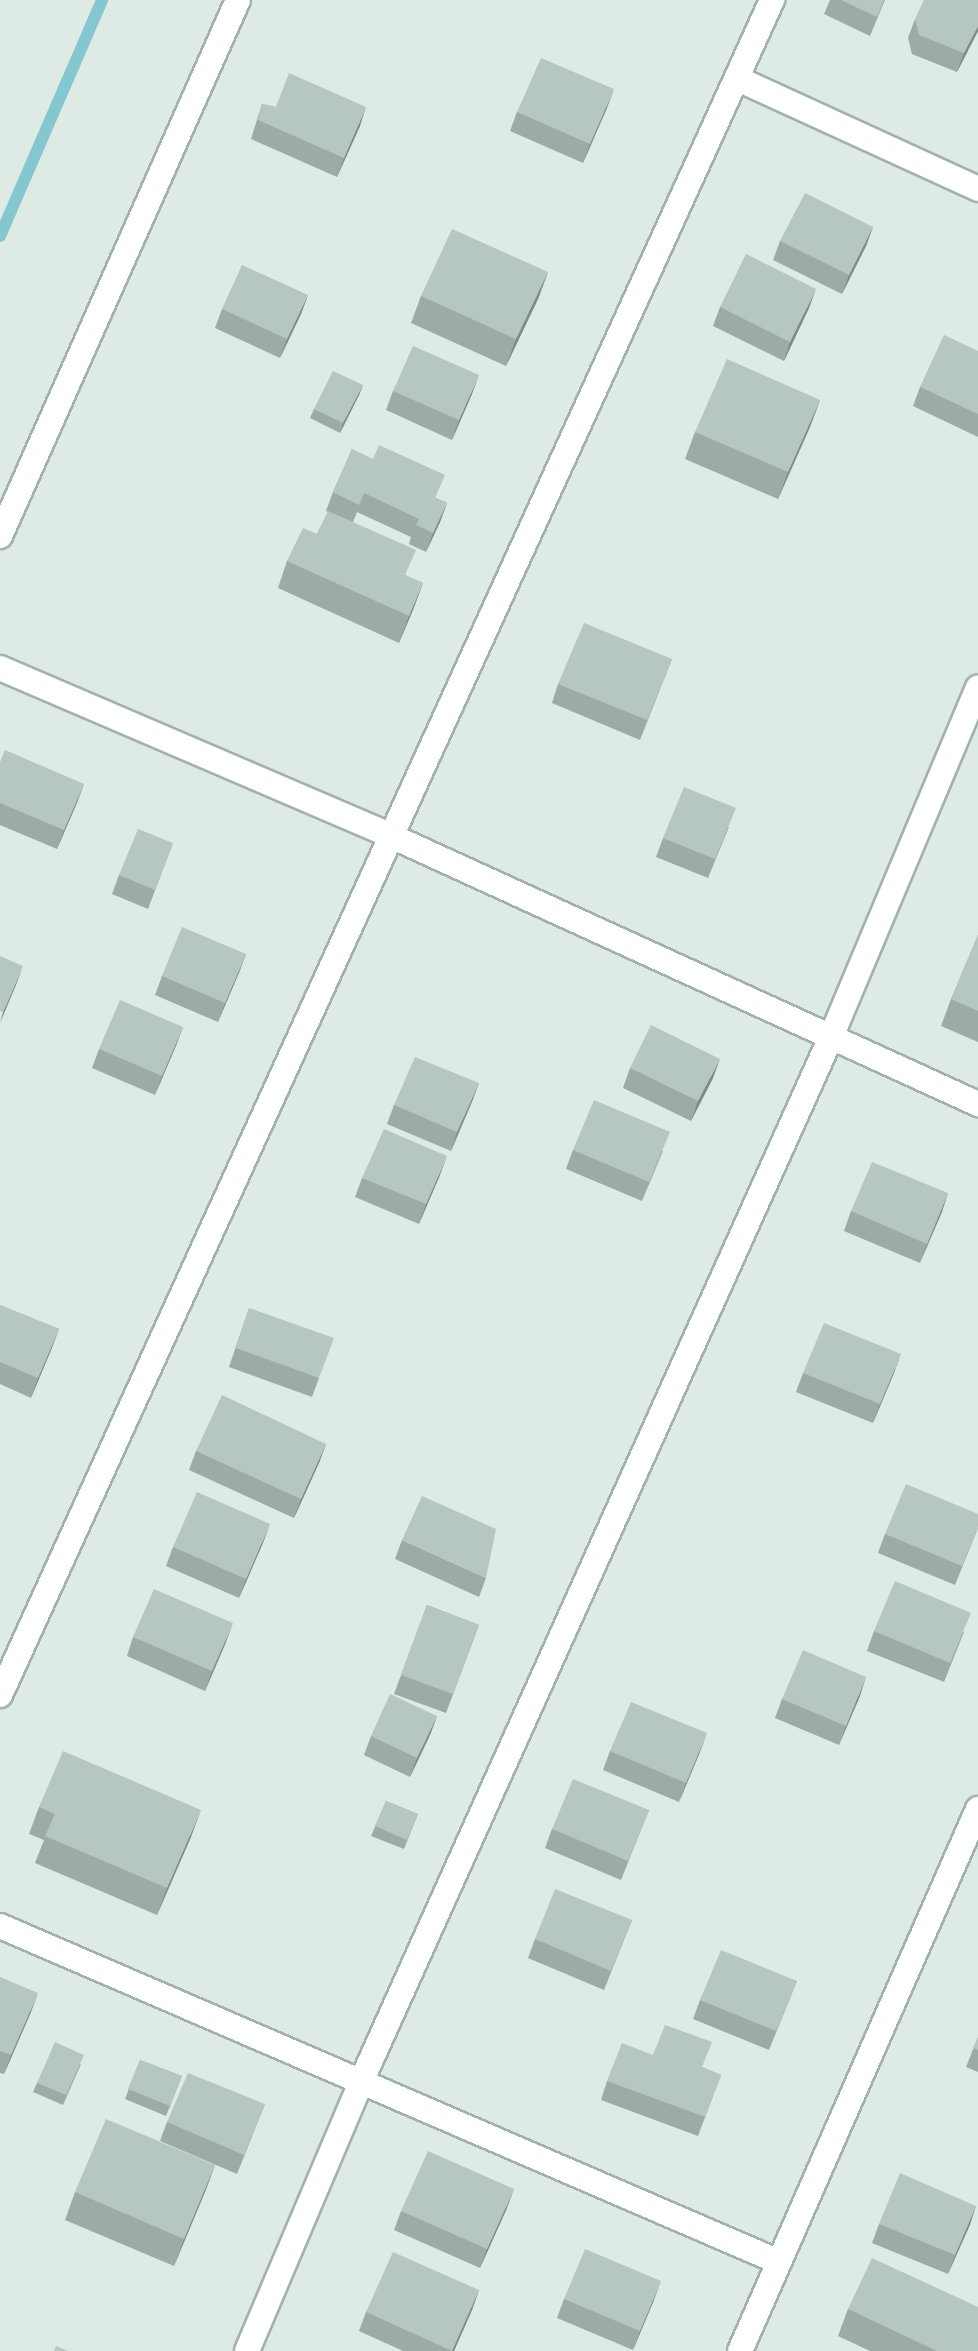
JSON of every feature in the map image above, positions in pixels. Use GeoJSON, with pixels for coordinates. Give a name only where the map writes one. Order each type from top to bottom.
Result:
{"type":"FeatureCollection","features":[{"type":"Feature","properties":{"kind":"street"},"geometry":{"type":"LineString","coordinates":[[0,536],[238,0]]}},
{"type":"Feature","properties":{"kind":"street"},"geometry":{"type":"LineString","coordinates":[[0,1695],[389,835],[772,0]]}},
{"type":"Feature","properties":{"kind":"street"},"geometry":{"type":"LineString","coordinates":[[738,79],[978,189]]}},
{"type":"Feature","properties":{"kind":"street"},"geometry":{"type":"LineString","coordinates":[[0,668],[389,835],[978,1104]]}},
{"type":"Feature","properties":{"kind":"street"},"geometry":{"type":"LineString","coordinates":[[247,2351],[361,2082],[831,1037],[978,688]]}},
{"type":"Feature","properties":{"kind":"street"},"geometry":{"type":"LineString","coordinates":[[740,2351],[978,1809]]}},
{"type":"Feature","properties":{"kind":"street"},"geometry":{"type":"LineString","coordinates":[[0,1926],[779,2262]]}},
{"type":"Feature","properties":{"kind":"building"},"geometry":{"type":"Polygon","coordinates":[[[841,0],[884,0],[877,17],[841,0]]]}},
{"type":"Feature","properties":{"kind":"building"},"geometry":{"type":"Polygon","coordinates":[[[924,0],[978,0],[978,26],[964,53],[919,35],[915,19],[924,0]]]}},
{"type":"Feature","properties":{"kind":"building"},"geometry":{"type":"Polygon","coordinates":[[[541,58],[614,89],[590,144],[517,112],[541,58]]]}},
{"type":"Feature","properties":{"kind":"building"},"geometry":{"type":"Polygon","coordinates":[[[289,73],[366,107],[344,158],[258,120],[262,104],[276,107],[289,73]]]}},
{"type":"Feature","properties":{"kind":"building"},"geometry":{"type":"Polygon","coordinates":[[[805,193],[873,227],[849,275],[780,241],[805,193]]]}},
{"type":"Feature","properties":{"kind":"building"},"geometry":{"type":"Polygon","coordinates":[[[452,229],[548,272],[516,339],[421,296],[452,229]]]}},
{"type":"Feature","properties":{"kind":"building"},"geometry":{"type":"Polygon","coordinates":[[[746,254],[816,289],[790,342],[720,307],[746,254]]]}},
{"type":"Feature","properties":{"kind":"building"},"geometry":{"type":"Polygon","coordinates":[[[242,265],[308,295],[287,339],[222,309],[242,265]]]}},
{"type":"Feature","properties":{"kind":"building"},"geometry":{"type":"Polygon","coordinates":[[[944,335],[978,351],[978,414],[920,387],[944,335]]]}},
{"type":"Feature","properties":{"kind":"building"},"geometry":{"type":"Polygon","coordinates":[[[413,346],[479,375],[459,420],[393,391],[413,346]]]}},
{"type":"Feature","properties":{"kind":"building"},"geometry":{"type":"Polygon","coordinates":[[[727,359],[820,400],[788,472],[695,432],[727,359]]]}},
{"type":"Feature","properties":{"kind":"building"},"geometry":{"type":"Polygon","coordinates":[[[333,371],[363,385],[343,423],[314,409],[333,371]]]}},
{"type":"Feature","properties":{"kind":"building"},"geometry":{"type":"Polygon","coordinates":[[[379,445],[445,475],[435,498],[447,503],[433,533],[416,525],[419,519],[364,493],[359,505],[333,492],[352,449],[373,459],[379,445]]]}},
{"type":"Feature","properties":{"kind":"building"},"geometry":{"type":"Polygon","coordinates":[[[328,511],[416,550],[405,575],[423,583],[409,616],[287,561],[303,528],[317,534],[328,511]]]}},
{"type":"Feature","properties":{"kind":"building"},"geometry":{"type":"Polygon","coordinates":[[[584,623],[672,659],[647,720],[558,684],[584,623]]]}},
{"type":"Feature","properties":{"kind":"building"},"geometry":{"type":"Polygon","coordinates":[[[5,750],[84,784],[64,830],[0,803],[0,762],[5,750]]]}},
{"type":"Feature","properties":{"kind":"building"},"geometry":{"type":"Polygon","coordinates":[[[684,787],[736,808],[715,859],[663,838],[684,787]]]}},
{"type":"Feature","properties":{"kind":"building"},"geometry":{"type":"Polygon","coordinates":[[[138,829],[173,843],[155,890],[119,875],[138,829]]]}},
{"type":"Feature","properties":{"kind":"building"},"geometry":{"type":"Polygon","coordinates":[[[182,927],[246,954],[225,1003],[162,976],[182,927]]]}},
{"type":"Feature","properties":{"kind":"building"},"geometry":{"type":"Polygon","coordinates":[[[978,935],[978,1011],[951,999],[978,935]]]}},
{"type":"Feature","properties":{"kind":"building"},"geometry":{"type":"Polygon","coordinates":[[[0,956],[23,966],[3,1012],[0,1011],[0,956]]]}},
{"type":"Feature","properties":{"kind":"building"},"geometry":{"type":"Polygon","coordinates":[[[120,1000],[183,1027],[162,1076],[99,1049],[120,1000]]]}},
{"type":"Feature","properties":{"kind":"building"},"geometry":{"type":"Polygon","coordinates":[[[651,1025],[720,1059],[698,1101],[630,1068],[651,1025]]]}},
{"type":"Feature","properties":{"kind":"building"},"geometry":{"type":"Polygon","coordinates":[[[415,1057],[479,1083],[457,1132],[394,1105],[415,1057]]]}},
{"type":"Feature","properties":{"kind":"building"},"geometry":{"type":"Polygon","coordinates":[[[594,1100],[670,1132],[649,1182],[573,1150],[594,1100]]]}},
{"type":"Feature","properties":{"kind":"building"},"geometry":{"type":"Polygon","coordinates":[[[384,1129],[447,1156],[426,1204],[362,1178],[384,1129]]]}},
{"type":"Feature","properties":{"kind":"building"},"geometry":{"type":"Polygon","coordinates":[[[872,1162],[948,1193],[927,1244],[851,1211],[872,1162]]]}},
{"type":"Feature","properties":{"kind":"building"},"geometry":{"type":"Polygon","coordinates":[[[0,1305],[59,1329],[38,1378],[0,1362],[0,1305]]]}},
{"type":"Feature","properties":{"kind":"building"},"geometry":{"type":"Polygon","coordinates":[[[249,1308],[334,1338],[319,1378],[236,1348],[249,1308]]]}},
{"type":"Feature","properties":{"kind":"building"},"geometry":{"type":"Polygon","coordinates":[[[824,1323],[901,1354],[880,1404],[803,1373],[824,1323]]]}},
{"type":"Feature","properties":{"kind":"building"},"geometry":{"type":"Polygon","coordinates":[[[222,1395],[326,1444],[301,1499],[196,1451],[222,1395]]]}},
{"type":"Feature","properties":{"kind":"building"},"geometry":{"type":"Polygon","coordinates":[[[906,1484],[978,1514],[978,1527],[962,1566],[885,1534],[906,1484]]]}},
{"type":"Feature","properties":{"kind":"building"},"geometry":{"type":"Polygon","coordinates":[[[197,1492],[270,1524],[246,1579],[173,1547],[197,1492]]]}},
{"type":"Feature","properties":{"kind":"building"},"geometry":{"type":"Polygon","coordinates":[[[422,1496],[496,1529],[486,1578],[402,1540],[422,1496]]]}},
{"type":"Feature","properties":{"kind":"building"},"geometry":{"type":"Polygon","coordinates":[[[895,1581],[971,1613],[950,1663],[874,1631],[895,1581]]]}},
{"type":"Feature","properties":{"kind":"building"},"geometry":{"type":"Polygon","coordinates":[[[154,1589],[233,1623],[212,1671],[133,1637],[154,1589]]]}},
{"type":"Feature","properties":{"kind":"building"},"geometry":{"type":"Polygon","coordinates":[[[427,1605],[479,1625],[453,1694],[401,1675],[427,1605]]]}},
{"type":"Feature","properties":{"kind":"building"},"geometry":{"type":"Polygon","coordinates":[[[803,1650],[866,1677],[846,1726],[782,1699],[803,1650]]]}},
{"type":"Feature","properties":{"kind":"building"},"geometry":{"type":"Polygon","coordinates":[[[390,1694],[437,1716],[417,1758],[371,1736],[390,1694]]]}},
{"type":"Feature","properties":{"kind":"building"},"geometry":{"type":"Polygon","coordinates":[[[631,1702],[707,1733],[686,1783],[610,1751],[631,1702]]]}},
{"type":"Feature","properties":{"kind":"building"},"geometry":{"type":"Polygon","coordinates":[[[63,1751],[201,1810],[167,1888],[45,1836],[55,1814],[39,1807],[63,1751]]]}},
{"type":"Feature","properties":{"kind":"building"},"geometry":{"type":"Polygon","coordinates":[[[573,1779],[649,1810],[628,1861],[552,1829],[573,1779]]]}},
{"type":"Feature","properties":{"kind":"building"},"geometry":{"type":"Polygon","coordinates":[[[386,1801],[418,1814],[407,1840],[375,1826],[386,1801]]]}},
{"type":"Feature","properties":{"kind":"building"},"geometry":{"type":"Polygon","coordinates":[[[555,1889],[632,1920],[611,1971],[535,1939],[555,1889]]]}},
{"type":"Feature","properties":{"kind":"building"},"geometry":{"type":"Polygon","coordinates":[[[721,1950],[797,1981],[776,2031],[700,2000],[721,1950]]]}},
{"type":"Feature","properties":{"kind":"building"},"geometry":{"type":"Polygon","coordinates":[[[0,1977],[38,1993],[11,2055],[0,2051],[0,1977]]]}},
{"type":"Feature","properties":{"kind":"building"},"geometry":{"type":"Polygon","coordinates":[[[665,2025],[712,2042],[702,2067],[721,2075],[705,2117],[607,2081],[622,2043],[653,2055],[665,2025]]]}},
{"type":"Feature","properties":{"kind":"building"},"geometry":{"type":"Polygon","coordinates":[[[55,2042],[84,2055],[66,2095],[37,2083],[55,2042]]]}},
{"type":"Feature","properties":{"kind":"building"},"geometry":{"type":"Polygon","coordinates":[[[140,2060],[182,2076],[170,2106],[128,2089],[140,2060]]]}},
{"type":"Feature","properties":{"kind":"building"},"geometry":{"type":"Polygon","coordinates":[[[188,2073],[265,2104],[244,2155],[167,2122],[188,2073]]]}},
{"type":"Feature","properties":{"kind":"building"},"geometry":{"type":"Polygon","coordinates":[[[106,2119],[215,2165],[184,2239],[75,2192],[106,2119]]]}},
{"type":"Feature","properties":{"kind":"building"},"geometry":{"type":"Polygon","coordinates":[[[428,2151],[514,2189],[487,2249],[401,2211],[428,2151]]]}},
{"type":"Feature","properties":{"kind":"building"},"geometry":{"type":"Polygon","coordinates":[[[900,2173],[976,2206],[955,2255],[879,2224],[900,2173]]]}},
{"type":"Feature","properties":{"kind":"building"},"geometry":{"type":"Polygon","coordinates":[[[585,2249],[661,2281],[640,2331],[564,2299],[585,2249]]]}},
{"type":"Feature","properties":{"kind":"building"},"geometry":{"type":"Polygon","coordinates":[[[393,2252],[479,2290],[452,2351],[366,2312],[393,2252]]]}},
{"type":"Feature","properties":{"kind":"building"},"geometry":{"type":"Polygon","coordinates":[[[872,2258],[978,2307],[978,2351],[937,2351],[848,2309],[872,2258]]]}},
{"type":"Feature","properties":{"kind":"waterway"},"geometry":{"type":"LineString","coordinates":[[0,236],[102,0]]}}]}
